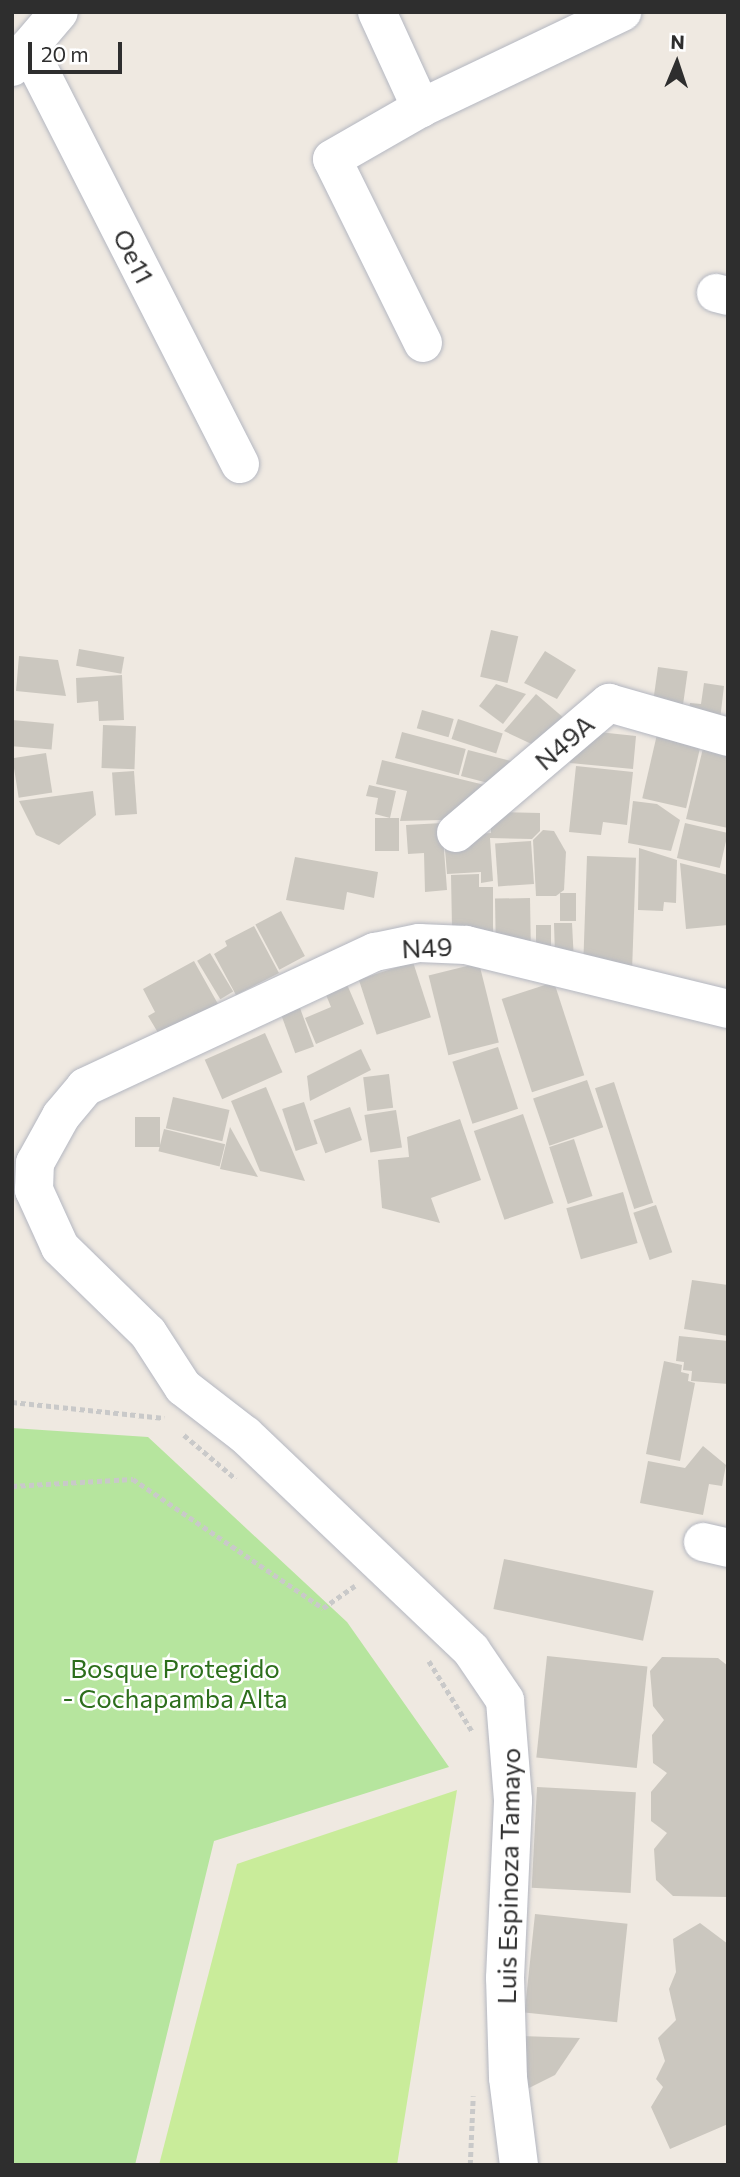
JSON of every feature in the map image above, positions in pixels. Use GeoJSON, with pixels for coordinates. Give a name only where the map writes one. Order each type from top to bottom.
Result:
{"type":"FeatureCollection","features":[{"type":"Feature","properties":{"kind":"street"},"geometry":{"type":"LineString","coordinates":[[20,58],[59,12]]}},
{"type":"Feature","properties":{"kind":"street"},"geometry":{"type":"LineString","coordinates":[[377,12],[421,108]]}},
{"type":"Feature","properties":{"kind":"street"},"geometry":{"type":"LineString","coordinates":[[423,343],[332,159],[421,108],[622,12]]}},
{"type":"Feature","properties":{"kind":"street","name":"Oe11"},"geometry":{"type":"LineString","coordinates":[[20,58],[240,464]]}},
{"type":"Feature","properties":{"kind":"street","name":"N49A"},"geometry":{"type":"LineString","coordinates":[[456,833],[609,703],[728,737]]}},
{"type":"Feature","properties":{"kind":"street","name":"N49"},"geometry":{"type":"LineString","coordinates":[[218,1413],[183,1387],[148,1333],[60,1247],[34,1190],[35,1163],[61,1116],[85,1087],[144,1062],[375,951],[419,943],[466,945],[728,1009]]}},
{"type":"Feature","properties":{"kind":"street","name":"Luis Espinoza Tamayo"},"geometry":{"type":"LineString","coordinates":[[218,1413],[471,1650],[505,1700],[513,1800],[505,1978],[508,2078],[519,2165]]}},
{"type":"Feature","properties":{"kind":"path"},"geometry":{"type":"LineString","coordinates":[[12,1402],[163,1417],[172,1425]]}},
{"type":"Feature","properties":{"kind":"path"},"geometry":{"type":"LineString","coordinates":[[181,1433],[244,1485]]}},
{"type":"Feature","properties":{"kind":"path"},"geometry":{"type":"LineString","coordinates":[[12,1486],[133,1479],[323,1608],[361,1581]]}},
{"type":"Feature","properties":{"kind":"path"},"geometry":{"type":"LineString","coordinates":[[426,1657],[474,1736]]}},
{"type":"Feature","properties":{"kind":"path"},"geometry":{"type":"LineString","coordinates":[[470,2165],[473,2083]]}},
{"type":"Feature","properties":{"kind":"green space","name":"Bosque Protegido - Cochapamba Alta"},"geometry":{"type":"Polygon","coordinates":[[[12,1428],[148,1437],[347,1622],[449,1767],[214,1841],[135,2165],[12,2165],[12,1428]]]}},
{"type":"Feature","properties":{"kind":"green space"},"geometry":{"type":"Polygon","coordinates":[[[457,1790],[397,2165],[159,2165],[237,1864],[457,1790]]]}},
{"type":"Feature","properties":{"kind":"building"},"geometry":{"type":"Polygon","coordinates":[[[491,630],[518,636],[507,683],[480,677],[491,630]]]}},
{"type":"Feature","properties":{"kind":"building"},"geometry":{"type":"Polygon","coordinates":[[[79,649],[124,657],[121,674],[76,666],[79,649]]]}},
{"type":"Feature","properties":{"kind":"building"},"geometry":{"type":"Polygon","coordinates":[[[545,651],[576,670],[557,699],[524,683],[545,651]]]}},
{"type":"Feature","properties":{"kind":"building"},"geometry":{"type":"Polygon","coordinates":[[[19,656],[58,660],[66,696],[16,691],[19,656]]]}},
{"type":"Feature","properties":{"kind":"building"},"geometry":{"type":"Polygon","coordinates":[[[658,667],[688,671],[681,717],[652,713],[658,667]]]}},
{"type":"Feature","properties":{"kind":"building"},"geometry":{"type":"Polygon","coordinates":[[[122,675],[124,720],[99,721],[98,701],[77,703],[76,678],[122,675]]]}},
{"type":"Feature","properties":{"kind":"building"},"geometry":{"type":"Polygon","coordinates":[[[704,683],[724,686],[719,728],[687,724],[690,703],[701,704],[704,683]]]}},
{"type":"Feature","properties":{"kind":"building"},"geometry":{"type":"Polygon","coordinates":[[[496,684],[526,694],[503,724],[479,706],[496,684]]]}},
{"type":"Feature","properties":{"kind":"building"},"geometry":{"type":"Polygon","coordinates":[[[536,694],[565,719],[540,748],[504,731],[536,694]]]}},
{"type":"Feature","properties":{"kind":"building"},"geometry":{"type":"Polygon","coordinates":[[[422,710],[454,719],[448,737],[417,728],[422,710]]]}},
{"type":"Feature","properties":{"kind":"building"},"geometry":{"type":"Polygon","coordinates":[[[458,719],[503,734],[496,753],[452,739],[458,719]]]}},
{"type":"Feature","properties":{"kind":"building"},"geometry":{"type":"Polygon","coordinates":[[[12,720],[54,724],[52,750],[12,746],[12,720]]]}},
{"type":"Feature","properties":{"kind":"building"},"geometry":{"type":"Polygon","coordinates":[[[103,725],[136,726],[134,769],[101,768],[103,725]]]}},
{"type":"Feature","properties":{"kind":"building"},"geometry":{"type":"Polygon","coordinates":[[[580,730],[636,736],[633,769],[570,763],[573,736],[580,730]]]}},
{"type":"Feature","properties":{"kind":"building"},"geometry":{"type":"Polygon","coordinates":[[[658,730],[702,740],[686,808],[642,798],[658,730]]]}},
{"type":"Feature","properties":{"kind":"building"},"geometry":{"type":"Polygon","coordinates":[[[402,732],[466,749],[459,775],[395,758],[402,732]]]}},
{"type":"Feature","properties":{"kind":"building"},"geometry":{"type":"Polygon","coordinates":[[[704,744],[728,750],[728,828],[686,819],[704,744]]]}},
{"type":"Feature","properties":{"kind":"building"},"geometry":{"type":"Polygon","coordinates":[[[468,750],[519,763],[496,785],[461,776],[468,750]]]}},
{"type":"Feature","properties":{"kind":"building"},"geometry":{"type":"Polygon","coordinates":[[[46,753],[52,793],[19,798],[12,758],[46,753]]]}},
{"type":"Feature","properties":{"kind":"building"},"geometry":{"type":"Polygon","coordinates":[[[382,760],[493,787],[450,829],[441,820],[400,821],[407,791],[376,784],[382,760]]]}},
{"type":"Feature","properties":{"kind":"building"},"geometry":{"type":"Polygon","coordinates":[[[576,766],[633,772],[627,825],[603,822],[601,835],[569,832],[576,766]]]}},
{"type":"Feature","properties":{"kind":"building"},"geometry":{"type":"Polygon","coordinates":[[[134,771],[137,814],[115,815],[112,773],[134,771]]]}},
{"type":"Feature","properties":{"kind":"building"},"geometry":{"type":"Polygon","coordinates":[[[369,785],[396,791],[390,818],[375,814],[378,798],[366,796],[369,785]]]}},
{"type":"Feature","properties":{"kind":"building"},"geometry":{"type":"Polygon","coordinates":[[[93,791],[96,815],[59,845],[36,835],[19,801],[93,791]]]}},
{"type":"Feature","properties":{"kind":"building"},"geometry":{"type":"Polygon","coordinates":[[[633,801],[657,804],[680,820],[671,851],[628,843],[633,801]]]}},
{"type":"Feature","properties":{"kind":"building"},"geometry":{"type":"Polygon","coordinates":[[[491,812],[540,813],[540,831],[532,839],[490,838],[493,881],[481,883],[481,872],[447,874],[444,837],[491,833],[491,812]]]}},
{"type":"Feature","properties":{"kind":"building"},"geometry":{"type":"Polygon","coordinates":[[[375,818],[399,818],[399,851],[375,851],[375,818]]]}},
{"type":"Feature","properties":{"kind":"building"},"geometry":{"type":"Polygon","coordinates":[[[442,823],[447,890],[425,892],[424,853],[408,854],[406,825],[442,823]]]}},
{"type":"Feature","properties":{"kind":"building"},"geometry":{"type":"Polygon","coordinates":[[[685,823],[728,833],[720,868],[677,858],[685,823]]]}},
{"type":"Feature","properties":{"kind":"building"},"geometry":{"type":"Polygon","coordinates":[[[543,830],[554,831],[566,852],[564,890],[556,896],[536,896],[533,840],[543,830]]]}},
{"type":"Feature","properties":{"kind":"building"},"geometry":{"type":"Polygon","coordinates":[[[531,841],[534,884],[498,886],[495,844],[531,841]]]}},
{"type":"Feature","properties":{"kind":"building"},"geometry":{"type":"Polygon","coordinates":[[[639,848],[677,860],[676,903],[664,902],[663,911],[638,910],[639,848]]]}},
{"type":"Feature","properties":{"kind":"building"},"geometry":{"type":"Polygon","coordinates":[[[587,856],[636,858],[632,971],[583,969],[587,856]]]}},
{"type":"Feature","properties":{"kind":"building"},"geometry":{"type":"Polygon","coordinates":[[[295,857],[378,872],[374,898],[347,892],[344,910],[286,900],[295,857]]]}},
{"type":"Feature","properties":{"kind":"building"},"geometry":{"type":"Polygon","coordinates":[[[680,863],[728,875],[728,925],[686,929],[680,863]]]}},
{"type":"Feature","properties":{"kind":"building"},"geometry":{"type":"Polygon","coordinates":[[[479,874],[479,887],[493,887],[493,942],[452,928],[451,875],[479,874]]]}},
{"type":"Feature","properties":{"kind":"building"},"geometry":{"type":"Polygon","coordinates":[[[560,893],[576,893],[576,921],[560,921],[560,893]]]}},
{"type":"Feature","properties":{"kind":"building"},"geometry":{"type":"Polygon","coordinates":[[[530,898],[531,946],[496,947],[495,899],[530,898]]]}},
{"type":"Feature","properties":{"kind":"building"},"geometry":{"type":"Polygon","coordinates":[[[281,911],[305,956],[279,970],[255,925],[281,911]]]}},
{"type":"Feature","properties":{"kind":"building"},"geometry":{"type":"Polygon","coordinates":[[[554,923],[572,923],[574,962],[555,956],[554,923]]]}},
{"type":"Feature","properties":{"kind":"building"},"geometry":{"type":"Polygon","coordinates":[[[536,925],[551,925],[551,957],[536,957],[536,925]]]}},
{"type":"Feature","properties":{"kind":"building"},"geometry":{"type":"Polygon","coordinates":[[[254,926],[279,973],[236,995],[214,954],[227,946],[225,941],[254,926]]]}},
{"type":"Feature","properties":{"kind":"building"},"geometry":{"type":"Polygon","coordinates":[[[210,953],[233,992],[220,999],[197,961],[210,953]]]}},
{"type":"Feature","properties":{"kind":"building"},"geometry":{"type":"Polygon","coordinates":[[[194,961],[218,1004],[160,1036],[148,1016],[155,1012],[143,989],[194,961]]]}},
{"type":"Feature","properties":{"kind":"building"},"geometry":{"type":"Polygon","coordinates":[[[413,962],[431,1017],[377,1035],[359,980],[413,962]]]}},
{"type":"Feature","properties":{"kind":"building"},"geometry":{"type":"Polygon","coordinates":[[[479,963],[499,1043],[448,1055],[429,976],[479,963]]]}},
{"type":"Feature","properties":{"kind":"building"},"geometry":{"type":"Polygon","coordinates":[[[346,982],[364,1024],[316,1044],[305,1018],[331,1007],[324,990],[346,982]]]}},
{"type":"Feature","properties":{"kind":"building"},"geometry":{"type":"Polygon","coordinates":[[[554,982],[584,1075],[532,1092],[502,999],[554,982]]]}},
{"type":"Feature","properties":{"kind":"building"},"geometry":{"type":"Polygon","coordinates":[[[300,1008],[314,1047],[295,1053],[281,1015],[300,1008]]]}},
{"type":"Feature","properties":{"kind":"building"},"geometry":{"type":"Polygon","coordinates":[[[265,1033],[282,1072],[222,1099],[205,1060],[265,1033]]]}},
{"type":"Feature","properties":{"kind":"building"},"geometry":{"type":"Polygon","coordinates":[[[498,1047],[518,1109],[472,1124],[452,1062],[498,1047]]]}},
{"type":"Feature","properties":{"kind":"building"},"geometry":{"type":"Polygon","coordinates":[[[361,1049],[371,1070],[310,1101],[307,1076],[361,1049]]]}},
{"type":"Feature","properties":{"kind":"building"},"geometry":{"type":"Polygon","coordinates":[[[389,1074],[393,1108],[367,1111],[363,1077],[389,1074]]]}},
{"type":"Feature","properties":{"kind":"building"},"geometry":{"type":"Polygon","coordinates":[[[587,1080],[603,1127],[549,1146],[533,1099],[587,1080]]]}},
{"type":"Feature","properties":{"kind":"building"},"geometry":{"type":"Polygon","coordinates":[[[614,1082],[653,1203],[634,1209],[595,1088],[614,1082]]]}},
{"type":"Feature","properties":{"kind":"building"},"geometry":{"type":"Polygon","coordinates":[[[266,1087],[305,1181],[260,1171],[231,1101],[266,1087]]]}},
{"type":"Feature","properties":{"kind":"building"},"geometry":{"type":"Polygon","coordinates":[[[173,1097],[230,1110],[222,1141],[166,1128],[173,1097]]]}},
{"type":"Feature","properties":{"kind":"building"},"geometry":{"type":"Polygon","coordinates":[[[304,1102],[318,1144],[296,1151],[282,1109],[304,1102]]]}},
{"type":"Feature","properties":{"kind":"building"},"geometry":{"type":"Polygon","coordinates":[[[350,1107],[362,1140],[325,1153],[313,1120],[350,1107]]]}},
{"type":"Feature","properties":{"kind":"building"},"geometry":{"type":"Polygon","coordinates":[[[396,1110],[402,1148],[370,1153],[364,1115],[396,1110]]]}},
{"type":"Feature","properties":{"kind":"building"},"geometry":{"type":"Polygon","coordinates":[[[523,1114],[554,1203],[504,1220],[474,1131],[523,1114]]]}},
{"type":"Feature","properties":{"kind":"building"},"geometry":{"type":"Polygon","coordinates":[[[135,1117],[160,1117],[160,1147],[135,1147],[135,1117]]]}},
{"type":"Feature","properties":{"kind":"building"},"geometry":{"type":"Polygon","coordinates":[[[460,1119],[481,1180],[431,1198],[440,1223],[382,1208],[378,1160],[409,1157],[407,1137],[460,1119]]]}},
{"type":"Feature","properties":{"kind":"building"},"geometry":{"type":"Polygon","coordinates":[[[230,1127],[258,1177],[220,1169],[230,1127]]]}},
{"type":"Feature","properties":{"kind":"building"},"geometry":{"type":"Polygon","coordinates":[[[164,1129],[225,1144],[220,1167],[158,1151],[164,1129]]]}},
{"type":"Feature","properties":{"kind":"building"},"geometry":{"type":"Polygon","coordinates":[[[574,1139],[593,1196],[568,1204],[549,1147],[574,1139]]]}},
{"type":"Feature","properties":{"kind":"building"},"geometry":{"type":"Polygon","coordinates":[[[623,1192],[638,1243],[581,1259],[566,1208],[623,1192]]]}},
{"type":"Feature","properties":{"kind":"building"},"geometry":{"type":"Polygon","coordinates":[[[656,1205],[672,1252],[650,1260],[633,1213],[656,1205]]]}},
{"type":"Feature","properties":{"kind":"building"},"geometry":{"type":"Polygon","coordinates":[[[692,1280],[728,1285],[728,1336],[684,1329],[692,1280]]]}},
{"type":"Feature","properties":{"kind":"building"},"geometry":{"type":"Polygon","coordinates":[[[679,1336],[728,1341],[728,1384],[691,1381],[692,1371],[683,1370],[684,1362],[676,1361],[679,1336]]]}},
{"type":"Feature","properties":{"kind":"building"},"geometry":{"type":"Polygon","coordinates":[[[664,1361],[682,1365],[681,1372],[689,1374],[688,1381],[695,1383],[680,1461],[646,1454],[664,1361]]]}},
{"type":"Feature","properties":{"kind":"building"},"geometry":{"type":"Polygon","coordinates":[[[703,1446],[726,1465],[722,1486],[709,1484],[703,1515],[640,1503],[648,1461],[685,1468],[703,1446]]]}},
{"type":"Feature","properties":{"kind":"building"},"geometry":{"type":"Polygon","coordinates":[[[504,1559],[654,1591],[643,1641],[493,1609],[504,1559]]]}},
{"type":"Feature","properties":{"kind":"building"},"geometry":{"type":"Polygon","coordinates":[[[547,1656],[647,1667],[637,1768],[536,1757],[547,1656]]]}},
{"type":"Feature","properties":{"kind":"building"},"geometry":{"type":"Polygon","coordinates":[[[662,1657],[718,1658],[728,1666],[728,1897],[673,1896],[656,1880],[654,1849],[667,1833],[651,1821],[651,1792],[667,1773],[653,1763],[652,1735],[664,1720],[653,1706],[650,1671],[662,1657]]]}},
{"type":"Feature","properties":{"kind":"building"},"geometry":{"type":"Polygon","coordinates":[[[537,1787],[636,1792],[631,1893],[532,1888],[537,1787]]]}},
{"type":"Feature","properties":{"kind":"building"},"geometry":{"type":"Polygon","coordinates":[[[535,1914],[627,1924],[617,2022],[525,2012],[535,1914]]]}},
{"type":"Feature","properties":{"kind":"building"},"geometry":{"type":"Polygon","coordinates":[[[700,1923],[728,1944],[728,2124],[670,2149],[651,2107],[663,2087],[656,2079],[665,2061],[658,2038],[676,2020],[669,1989],[676,1972],[673,1939],[700,1923]]]}},
{"type":"Feature","properties":{"kind":"building"},"geometry":{"type":"Polygon","coordinates":[[[521,2036],[580,2038],[555,2075],[519,2093],[521,2036]]]}}]}
